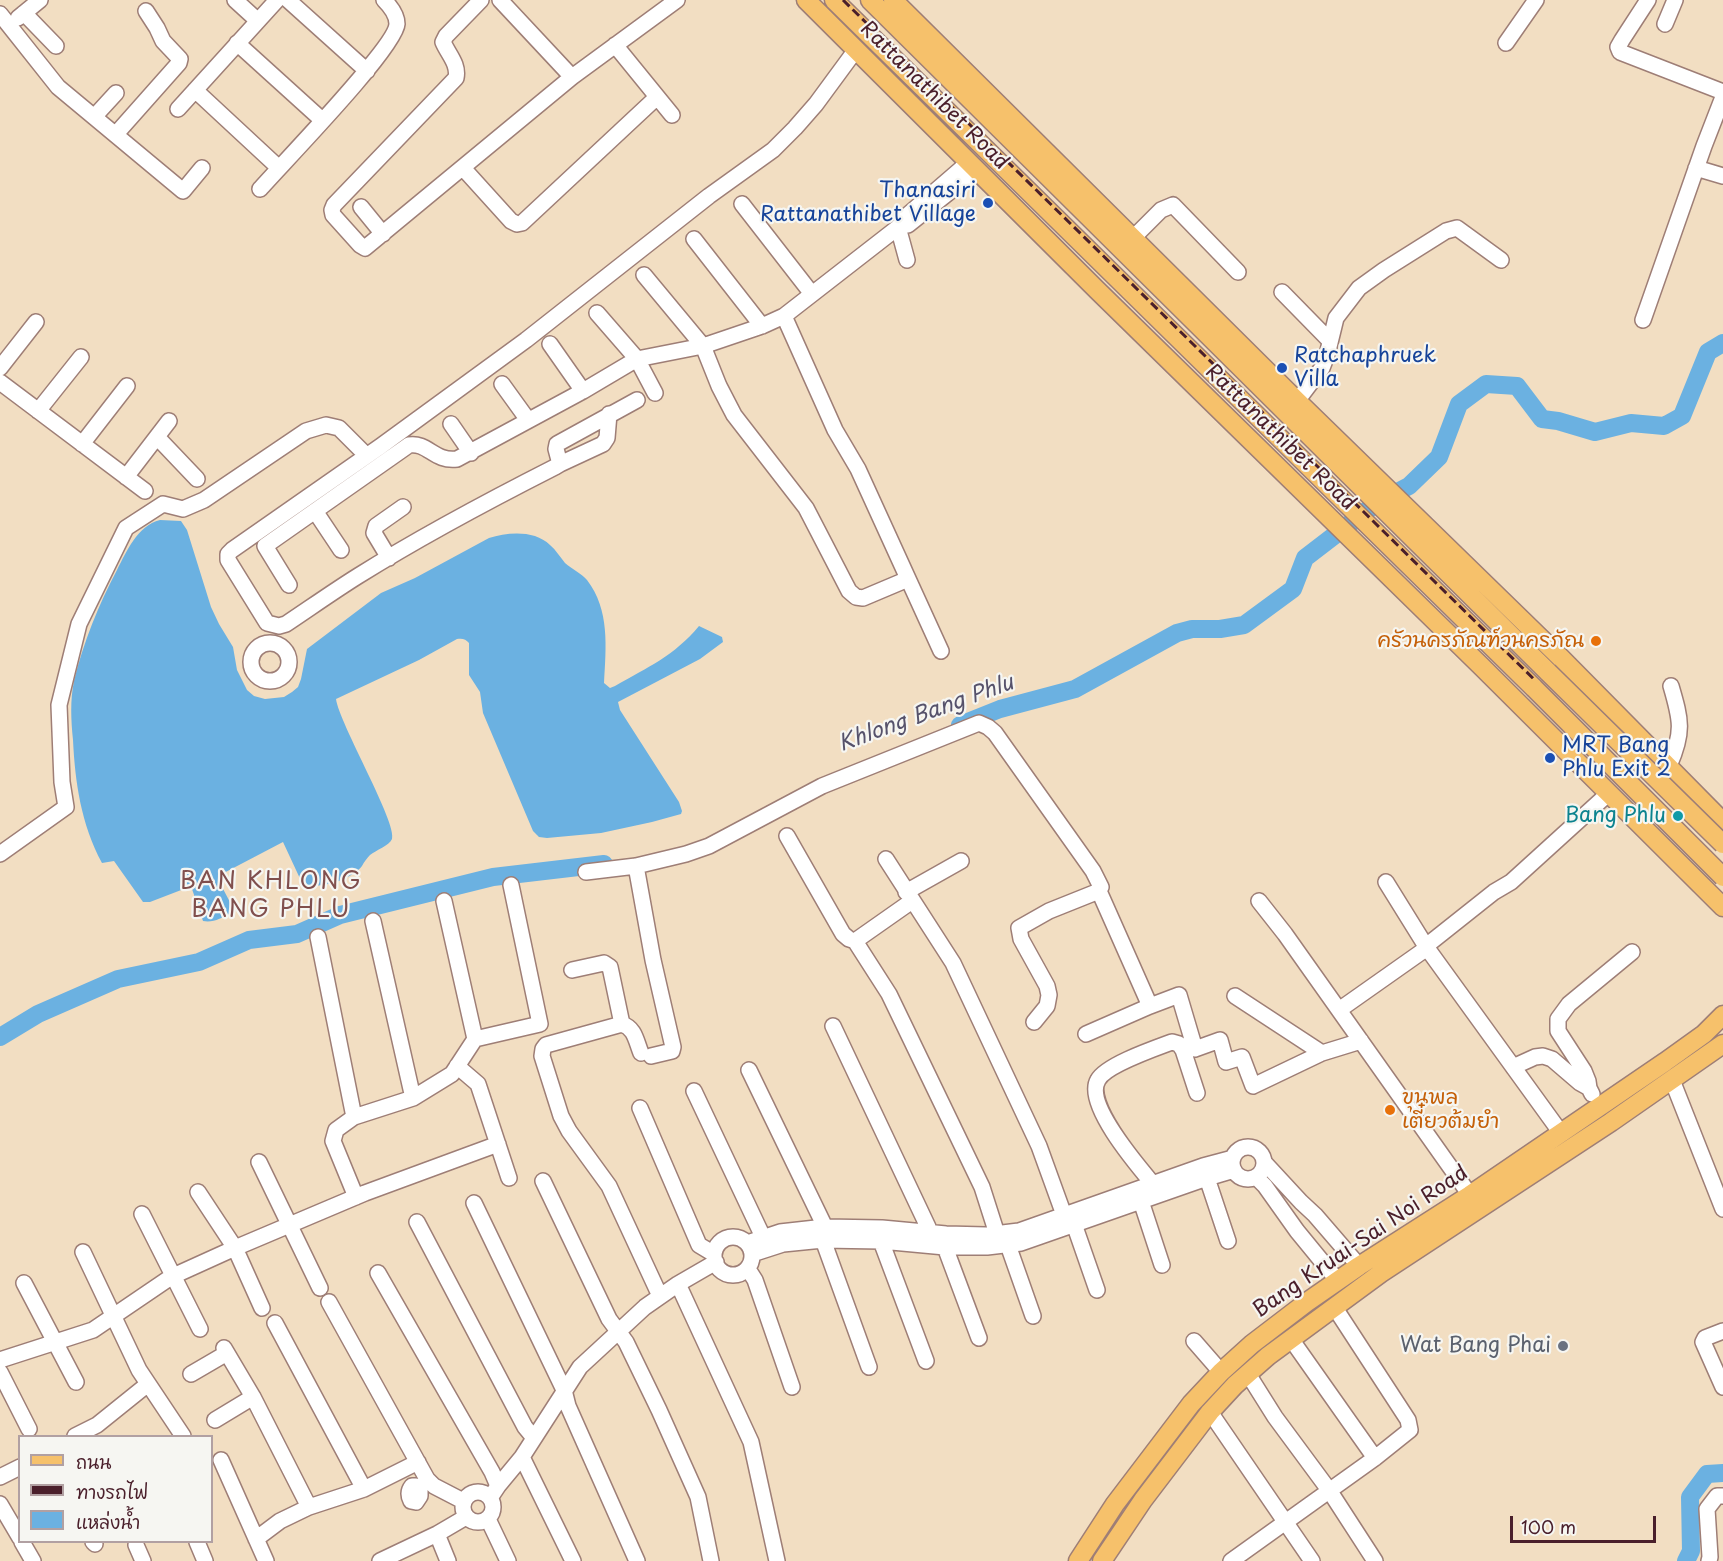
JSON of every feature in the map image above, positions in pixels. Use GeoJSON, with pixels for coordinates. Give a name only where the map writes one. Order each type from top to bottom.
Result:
{"type":"FeatureCollection","features":[{"type":"Feature","properties":{"kind":"main road","name":"Rattanathibet Road"},"geometry":{"type":"LineString","coordinates":[[806,0],[1097,290],[1482,666],[1723,907]]}},
{"type":"Feature","properties":{"kind":"main road","name":"Rattanathibet Road"},"geometry":{"type":"LineString","coordinates":[[834,0],[1534,688],[1723,877]]}},
{"type":"Feature","properties":{"kind":"main road","name":"Rattanathibet Road"},"geometry":{"type":"LineString","coordinates":[[870,0],[1723,844]]}},
{"type":"Feature","properties":{"kind":"main road","name":"Rattanathibet Road"},"geometry":{"type":"LineString","coordinates":[[893,0],[1717,816]]}},
{"type":"Feature","properties":{"kind":"main road"},"geometry":{"type":"LineString","coordinates":[[938,67],[1150,255]]}},
{"type":"Feature","properties":{"kind":"main road"},"geometry":{"type":"LineString","coordinates":[[920,85],[1097,290]]}},
{"type":"Feature","properties":{"kind":"main road"},"geometry":{"type":"LineString","coordinates":[[1665,849],[1688,863],[1699,863],[1706,860],[1719,848],[1723,835],[1717,816]]}},
{"type":"Feature","properties":{"kind":"main road","name":"Bang Kruai-Sai Noi Road"},"geometry":{"type":"LineString","coordinates":[[1078,1561],[1115,1503],[1191,1404],[1252,1344],[1359,1266],[1470,1195],[1601,1106],[1704,1034],[1723,1015]]}},
{"type":"Feature","properties":{"kind":"main road","name":"Bang Kruai-Sai Noi Road"},"geometry":{"type":"LineString","coordinates":[[1102,1561],[1143,1500],[1210,1412],[1268,1356],[1382,1273],[1501,1196],[1723,1044]]}},
{"type":"Feature","properties":{"kind":"street"},"geometry":{"type":"LineString","coordinates":[[40,0],[24,13],[5,20],[58,87],[183,191],[202,168]]}},
{"type":"Feature","properties":{"kind":"street"},"geometry":{"type":"LineString","coordinates":[[235,0],[258,21]]}},
{"type":"Feature","properties":{"kind":"street"},"geometry":{"type":"LineString","coordinates":[[178,109],[277,0]]}},
{"type":"Feature","properties":{"kind":"street"},"geometry":{"type":"LineString","coordinates":[[288,0],[367,71]]}},
{"type":"Feature","properties":{"kind":"street"},"geometry":{"type":"LineString","coordinates":[[260,189],[367,71],[393,34],[397,25],[395,15],[384,0]]}},
{"type":"Feature","properties":{"kind":"street"},"geometry":{"type":"LineString","coordinates":[[481,0],[446,36],[443,42],[457,71],[456,78],[334,205],[333,215],[365,248],[572,77],[677,0]]}},
{"type":"Feature","properties":{"kind":"street"},"geometry":{"type":"LineString","coordinates":[[500,0],[572,77]]}},
{"type":"Feature","properties":{"kind":"street"},"geometry":{"type":"LineString","coordinates":[[1506,43],[1536,0]]}},
{"type":"Feature","properties":{"kind":"street"},"geometry":{"type":"LineString","coordinates":[[1648,0],[1618,47],[1620,52],[1723,92]]}},
{"type":"Feature","properties":{"kind":"street"},"geometry":{"type":"LineString","coordinates":[[1665,24],[1675,0]]}},
{"type":"Feature","properties":{"kind":"street"},"geometry":{"type":"LineString","coordinates":[[116,134],[179,63],[180,59],[163,41],[146,11]]}},
{"type":"Feature","properties":{"kind":"street"},"geometry":{"type":"LineString","coordinates":[[24,13],[56,46]]}},
{"type":"Feature","properties":{"kind":"street"},"geometry":{"type":"LineString","coordinates":[[237,43],[322,120]]}},
{"type":"Feature","properties":{"kind":"street"},"geometry":{"type":"LineString","coordinates":[[615,45],[672,115]]}},
{"type":"Feature","properties":{"kind":"street"},"geometry":{"type":"LineString","coordinates":[[609,414],[607,438],[603,444],[485,503],[357,576],[286,624],[279,626],[267,623],[228,560],[228,554],[232,550],[367,456],[526,340],[709,196],[773,150],[816,104],[855,51]]}},
{"type":"Feature","properties":{"kind":"street"},"geometry":{"type":"LineString","coordinates":[[195,90],[279,168]]}},
{"type":"Feature","properties":{"kind":"street"},"geometry":{"type":"LineString","coordinates":[[94,117],[116,93]]}},
{"type":"Feature","properties":{"kind":"street"},"geometry":{"type":"LineString","coordinates":[[463,168],[511,221],[517,224],[522,223],[657,97]]}},
{"type":"Feature","properties":{"kind":"street"},"geometry":{"type":"LineString","coordinates":[[1643,320],[1723,97]]}},
{"type":"Feature","properties":{"kind":"street"},"geometry":{"type":"LineString","coordinates":[[289,585],[265,546],[409,445],[422,446],[435,455],[449,460],[457,459],[637,359],[703,346],[762,326],[784,315],[899,226],[908,225],[973,166]]}},
{"type":"Feature","properties":{"kind":"street"},"geometry":{"type":"LineString","coordinates":[[1696,168],[1723,176]]}},
{"type":"Feature","properties":{"kind":"street"},"geometry":{"type":"LineString","coordinates":[[742,204],[812,294]]}},
{"type":"Feature","properties":{"kind":"street"},"geometry":{"type":"LineString","coordinates":[[1133,238],[1161,210],[1173,205],[1238,272]]}},
{"type":"Feature","properties":{"kind":"street"},"geometry":{"type":"LineString","coordinates":[[362,207],[383,234]]}},
{"type":"Feature","properties":{"kind":"street"},"geometry":{"type":"LineString","coordinates":[[899,226],[907,260]]}},
{"type":"Feature","properties":{"kind":"street"},"geometry":{"type":"LineString","coordinates":[[1298,401],[1322,368],[1336,318],[1359,288],[1384,270],[1450,229],[1457,228],[1501,260]]}},
{"type":"Feature","properties":{"kind":"street"},"geometry":{"type":"LineString","coordinates":[[694,239],[762,326]]}},
{"type":"Feature","properties":{"kind":"street"},"geometry":{"type":"LineString","coordinates":[[644,275],[703,346],[726,402],[806,508],[849,591],[856,597],[862,598],[908,579]]}},
{"type":"Feature","properties":{"kind":"street"},"geometry":{"type":"LineString","coordinates":[[1282,292],[1330,341]]}},
{"type":"Feature","properties":{"kind":"street"},"geometry":{"type":"LineString","coordinates":[[597,313],[637,359],[655,393]]}},
{"type":"Feature","properties":{"kind":"street"},"geometry":{"type":"LineString","coordinates":[[784,315],[836,430],[858,468],[941,651]]}},
{"type":"Feature","properties":{"kind":"street"},"geometry":{"type":"LineString","coordinates":[[0,368],[36,322]]}},
{"type":"Feature","properties":{"kind":"street"},"geometry":{"type":"LineString","coordinates":[[550,344],[583,391]]}},
{"type":"Feature","properties":{"kind":"street"},"geometry":{"type":"LineString","coordinates":[[38,411],[81,357]]}},
{"type":"Feature","properties":{"kind":"street"},"geometry":{"type":"LineString","coordinates":[[0,382],[145,491]]}},
{"type":"Feature","properties":{"kind":"street"},"geometry":{"type":"LineString","coordinates":[[502,384],[528,420]]}},
{"type":"Feature","properties":{"kind":"street"},"geometry":{"type":"LineString","coordinates":[[82,444],[127,386]]}},
{"type":"Feature","properties":{"kind":"street"},"geometry":{"type":"LineString","coordinates":[[560,464],[557,444],[637,400]]}},
{"type":"Feature","properties":{"kind":"street"},"geometry":{"type":"LineString","coordinates":[[126,477],[169,421]]}},
{"type":"Feature","properties":{"kind":"street"},"geometry":{"type":"LineString","coordinates":[[451,424],[471,453]]}},
{"type":"Feature","properties":{"kind":"street"},"geometry":{"type":"LineString","coordinates":[[0,854],[66,807],[62,782],[59,705],[79,624],[126,528],[163,504],[183,509],[204,500],[306,431],[326,425],[339,428],[367,456]]}},
{"type":"Feature","properties":{"kind":"street"},"geometry":{"type":"LineString","coordinates":[[157,437],[197,479]]}},
{"type":"Feature","properties":{"kind":"street"},"geometry":{"type":"LineString","coordinates":[[389,558],[374,533],[375,529],[403,507]]}},
{"type":"Feature","properties":{"kind":"street"},"geometry":{"type":"LineString","coordinates":[[315,511],[341,550]]}},
{"type":"Feature","properties":{"kind":"street"},"geometry":{"type":"LineString","coordinates":[[270,643],[272,625]]}},
{"type":"Feature","properties":{"kind":"street"},"geometry":{"type":"LineString","coordinates":[[1669,766],[1679,738],[1680,716],[1671,686]]}},
{"type":"Feature","properties":{"kind":"street"},"geometry":{"type":"LineString","coordinates":[[586,872],[636,866],[709,846],[822,786],[979,723],[995,733],[1100,883],[1099,891],[1150,1006]]}},
{"type":"Feature","properties":{"kind":"street"},"geometry":{"type":"LineString","coordinates":[[1339,1010],[1427,947],[1494,892],[1511,882],[1609,793]]}},
{"type":"Feature","properties":{"kind":"street"},"geometry":{"type":"LineString","coordinates":[[787,836],[843,934],[855,941],[894,1005],[982,1187],[1033,1316]]}},
{"type":"Feature","properties":{"kind":"street"},"geometry":{"type":"LineString","coordinates":[[886,859],[953,963],[1039,1146],[1097,1290]]}},
{"type":"Feature","properties":{"kind":"street"},"geometry":{"type":"LineString","coordinates":[[855,941],[909,896],[961,861]]}},
{"type":"Feature","properties":{"kind":"street"},"geometry":{"type":"LineString","coordinates":[[636,866],[672,1051],[646,1055],[633,1032],[622,1024],[546,1045],[542,1056],[561,1116],[569,1131],[609,1186],[660,1296]]}},
{"type":"Feature","properties":{"kind":"street"},"geometry":{"type":"LineString","coordinates":[[1386,882],[1427,947],[1561,1133]]}},
{"type":"Feature","properties":{"kind":"street"},"geometry":{"type":"LineString","coordinates":[[356,1197],[333,1141],[336,1130],[354,1117],[413,1098],[452,1074],[475,1039],[540,1024],[512,885]]}},
{"type":"Feature","properties":{"kind":"street"},"geometry":{"type":"LineString","coordinates":[[1034,1022],[1047,1006],[1049,996],[1047,986],[1022,939],[1019,928],[1049,911],[1099,891]]}},
{"type":"Feature","properties":{"kind":"street"},"geometry":{"type":"LineString","coordinates":[[444,901],[475,1039]]}},
{"type":"Feature","properties":{"kind":"street"},"geometry":{"type":"LineString","coordinates":[[1259,901],[1285,934],[1470,1195]]}},
{"type":"Feature","properties":{"kind":"street"},"geometry":{"type":"LineString","coordinates":[[374,921],[413,1098]]}},
{"type":"Feature","properties":{"kind":"street"},"geometry":{"type":"LineString","coordinates":[[318,937],[354,1117]]}},
{"type":"Feature","properties":{"kind":"street"},"geometry":{"type":"LineString","coordinates":[[1601,1106],[1589,1088],[1584,1071],[1558,1030],[1558,1019],[1569,1004],[1632,952]]}},
{"type":"Feature","properties":{"kind":"street"},"geometry":{"type":"LineString","coordinates":[[572,970],[604,963],[610,967],[622,1024]]}},
{"type":"Feature","properties":{"kind":"street"},"geometry":{"type":"LineString","coordinates":[[1086,1034],[1179,995],[1195,1049],[1220,1040],[1226,1062],[1242,1057],[1252,1086],[1322,1053],[1361,1041]]}},
{"type":"Feature","properties":{"kind":"street"},"geometry":{"type":"LineString","coordinates":[[1235,996],[1322,1053]]}},
{"type":"Feature","properties":{"kind":"street"},"geometry":{"type":"LineString","coordinates":[[833,1026],[928,1227],[928,1239]]}},
{"type":"Feature","properties":{"kind":"street"},"geometry":{"type":"LineString","coordinates":[[1152,1184],[1128,1154],[1101,1113],[1095,1093],[1097,1081],[1105,1072],[1143,1053],[1172,1042],[1179,1044],[1183,1050],[1197,1093]]}},
{"type":"Feature","properties":{"kind":"street"},"geometry":{"type":"LineString","coordinates":[[1513,1067],[1535,1057],[1543,1056],[1552,1059],[1589,1088]]}},
{"type":"Feature","properties":{"kind":"street"},"geometry":{"type":"LineString","coordinates":[[457,1066],[478,1084],[509,1178]]}},
{"type":"Feature","properties":{"kind":"street"},"geometry":{"type":"LineString","coordinates":[[749,1070],[824,1233],[869,1367]]}},
{"type":"Feature","properties":{"kind":"street"},"geometry":{"type":"LineString","coordinates":[[1672,1080],[1723,1209]]}},
{"type":"Feature","properties":{"kind":"street"},"geometry":{"type":"LineString","coordinates":[[693,1091],[763,1237]]}},
{"type":"Feature","properties":{"kind":"street"},"geometry":{"type":"LineString","coordinates":[[640,1108],[699,1245],[715,1258],[720,1269],[726,1274],[741,1274],[749,1256],[763,1237],[780,1232],[824,1233],[882,1228],[928,1239],[945,1247],[987,1247],[1003,1239]]}},
{"type":"Feature","properties":{"kind":"street"},"geometry":{"type":"LineString","coordinates":[[0,1360],[93,1330],[174,1276],[356,1197],[498,1144]]}},
{"type":"Feature","properties":{"kind":"street"},"geometry":{"type":"LineString","coordinates":[[1069,1220],[1141,1201],[1207,1178],[1233,1164],[1241,1148],[1253,1147],[1263,1155],[1264,1168],[1256,1177],[1250,1179],[1238,1175],[1233,1164]]}},
{"type":"Feature","properties":{"kind":"street"},"geometry":{"type":"LineString","coordinates":[[259,1162],[320,1288]]}},
{"type":"Feature","properties":{"kind":"street"},"geometry":{"type":"LineString","coordinates":[[1264,1162],[1359,1266]]}},
{"type":"Feature","properties":{"kind":"street"},"geometry":{"type":"LineString","coordinates":[[749,1256],[824,1233],[882,1241],[986,1235],[1022,1243],[1152,1184],[1203,1166],[1233,1164]]}},
{"type":"Feature","properties":{"kind":"street"},"geometry":{"type":"LineString","coordinates":[[1256,1177],[1338,1281]]}},
{"type":"Feature","properties":{"kind":"street"},"geometry":{"type":"LineString","coordinates":[[1207,1178],[1228,1240]]}},
{"type":"Feature","properties":{"kind":"street"},"geometry":{"type":"LineString","coordinates":[[543,1181],[609,1319],[626,1342],[655,1400],[698,1497],[711,1561]]}},
{"type":"Feature","properties":{"kind":"street"},"geometry":{"type":"LineString","coordinates":[[198,1191],[235,1248],[262,1308]]}},
{"type":"Feature","properties":{"kind":"street"},"geometry":{"type":"LineString","coordinates":[[1141,1201],[1162,1265]]}},
{"type":"Feature","properties":{"kind":"street"},"geometry":{"type":"LineString","coordinates":[[474,1203],[564,1390],[568,1406],[637,1561]]}},
{"type":"Feature","properties":{"kind":"street"},"geometry":{"type":"LineString","coordinates":[[142,1214],[200,1329]]}},
{"type":"Feature","properties":{"kind":"street"},"geometry":{"type":"LineString","coordinates":[[417,1222],[525,1427],[534,1438]]}},
{"type":"Feature","properties":{"kind":"street"},"geometry":{"type":"LineString","coordinates":[[1308,1244],[1309,1237],[1314,1232],[1321,1228],[1327,1229]]}},
{"type":"Feature","properties":{"kind":"street"},"geometry":{"type":"LineString","coordinates":[[494,1492],[522,1457],[580,1367],[618,1330],[660,1296],[715,1258],[720,1243],[726,1239],[740,1239],[749,1256],[792,1387]]}},
{"type":"Feature","properties":{"kind":"street"},"geometry":{"type":"LineString","coordinates":[[882,1241],[926,1361]]}},
{"type":"Feature","properties":{"kind":"street"},"geometry":{"type":"LineString","coordinates":[[945,1247],[979,1338]]}},
{"type":"Feature","properties":{"kind":"street"},"geometry":{"type":"LineString","coordinates":[[83,1251],[139,1370],[182,1435]]}},
{"type":"Feature","properties":{"kind":"street"},"geometry":{"type":"LineString","coordinates":[[378,1273],[492,1472],[494,1492],[493,1508],[488,1519],[476,1523],[466,1517],[462,1511],[463,1501],[468,1495],[479,1491],[494,1492]]}},
{"type":"Feature","properties":{"kind":"street"},"geometry":{"type":"LineString","coordinates":[[24,1283],[76,1382]]}},
{"type":"Feature","properties":{"kind":"street"},"geometry":{"type":"LineString","coordinates":[[678,1284],[751,1442],[777,1561]]}},
{"type":"Feature","properties":{"kind":"street"},"geometry":{"type":"LineString","coordinates":[[329,1302],[430,1483],[463,1501]]}},
{"type":"Feature","properties":{"kind":"street"},"geometry":{"type":"LineString","coordinates":[[1237,1559],[1410,1430],[1408,1420],[1335,1308]]}},
{"type":"Feature","properties":{"kind":"street"},"geometry":{"type":"LineString","coordinates":[[275,1323],[364,1489]]}},
{"type":"Feature","properties":{"kind":"street"},"geometry":{"type":"LineString","coordinates":[[1723,1331],[1705,1338],[1703,1342],[1723,1387]]}},
{"type":"Feature","properties":{"kind":"street"},"geometry":{"type":"LineString","coordinates":[[1291,1339],[1375,1458]]}},
{"type":"Feature","properties":{"kind":"street"},"geometry":{"type":"LineString","coordinates":[[1194,1341],[1221,1372]]}},
{"type":"Feature","properties":{"kind":"street"},"geometry":{"type":"LineString","coordinates":[[191,1374],[226,1350],[253,1397],[309,1507]]}},
{"type":"Feature","properties":{"kind":"street"},"geometry":{"type":"LineString","coordinates":[[0,1372],[29,1429]]}},
{"type":"Feature","properties":{"kind":"street"},"geometry":{"type":"LineString","coordinates":[[1248,1374],[1275,1417],[1329,1490],[1375,1561]]}},
{"type":"Feature","properties":{"kind":"street"},"geometry":{"type":"LineString","coordinates":[[83,1435],[100,1431],[148,1384]]}},
{"type":"Feature","properties":{"kind":"street"},"geometry":{"type":"LineString","coordinates":[[215,1420],[253,1397]]}},
{"type":"Feature","properties":{"kind":"street"},"geometry":{"type":"LineString","coordinates":[[1210,1412],[1312,1561]]}},
{"type":"Feature","properties":{"kind":"street"},"geometry":{"type":"LineString","coordinates":[[522,1457],[573,1561]]}},
{"type":"Feature","properties":{"kind":"street"},"geometry":{"type":"LineString","coordinates":[[221,1460],[266,1561]]}},
{"type":"Feature","properties":{"kind":"street"},"geometry":{"type":"LineString","coordinates":[[256,1539],[279,1521],[309,1507],[364,1489],[418,1462]]}},
{"type":"Feature","properties":{"kind":"street"},"geometry":{"type":"LineString","coordinates":[[0,1477],[18,1468]]}},
{"type":"Feature","properties":{"kind":"street"},"geometry":{"type":"LineString","coordinates":[[1709,1561],[1707,1509],[1717,1496],[1723,1496]]}},
{"type":"Feature","properties":{"kind":"street"},"geometry":{"type":"LineString","coordinates":[[0,1504],[18,1535]]}},
{"type":"Feature","properties":{"kind":"street"},"geometry":{"type":"LineString","coordinates":[[384,1561],[466,1517]]}},
{"type":"Feature","properties":{"kind":"street"},"geometry":{"type":"LineString","coordinates":[[488,1519],[508,1561]]}},
{"type":"Feature","properties":{"kind":"street"},"geometry":{"type":"LineString","coordinates":[[437,1534],[448,1561]]}},
{"type":"Feature","properties":{"kind":"street"},"geometry":{"type":"LineString","coordinates":[[23,1543],[33,1561]]}},
{"type":"Feature","properties":{"kind":"street"},"geometry":{"type":"LineString","coordinates":[[197,1543],[205,1561]]}},
{"type":"Feature","properties":{"kind":"street"},"geometry":{"type":"LineString","coordinates":[[136,1545],[143,1561]]}},
{"type":"Feature","properties":{"kind":"water"},"geometry":{"type":"Polygon","coordinates":[[[160,520],[181,521],[187,530],[211,607],[233,647],[237,670],[247,690],[254,696],[265,699],[284,697],[298,687],[307,649],[381,593],[415,578],[489,538],[504,534],[529,535],[544,540],[565,563],[587,580],[600,604],[603,616],[606,642],[604,683],[610,688],[670,653],[699,626],[722,637],[723,642],[700,659],[618,702],[620,710],[679,802],[681,814],[601,833],[539,837],[533,831],[483,713],[480,692],[469,675],[469,643],[464,639],[457,639],[419,660],[336,699],[347,729],[378,794],[391,830],[392,839],[370,855],[357,871],[335,882],[318,886],[303,885],[283,842],[220,875],[221,885],[232,906],[231,913],[221,918],[203,921],[192,889],[189,887],[150,902],[143,902],[114,861],[102,863],[89,833],[80,803],[71,703],[82,652],[110,583],[139,533],[160,520]]]}},
{"type":"Feature","properties":{"kind":"waterway","name":"Khlong Bang Phlu"},"geometry":{"type":"LineString","coordinates":[[960,725],[1000,709],[1075,689],[1177,633],[1192,629],[1220,629],[1244,625],[1293,589],[1305,558],[1378,502],[1409,486],[1439,457],[1459,404],[1486,384],[1517,386],[1542,419],[1558,421],[1595,432],[1631,423],[1664,426],[1682,416],[1708,352],[1723,343]]}},
{"type":"Feature","properties":{"kind":"waterway","name":"Khlong Bang Phlu"},"geometry":{"type":"LineString","coordinates":[[0,1037],[38,1014],[118,979],[199,962],[249,940],[297,934],[340,915],[493,877],[604,864]]}},
{"type":"Feature","properties":{"kind":"waterway"},"geometry":{"type":"LineString","coordinates":[[1686,1561],[1691,1551],[1690,1497],[1707,1474],[1723,1473]]}},
{"type":"Feature","properties":{"kind":"railway"},"geometry":{"type":"LineString","coordinates":[[843,0],[1549,694],[1642,793],[1723,873]]}},
{"type":"Feature","properties":{"kind":"railway"},"geometry":{"type":"LineString","coordinates":[[1557,692],[1655,780],[1723,847]]}},
{"type":"Feature","properties":{"kind":"place","name":"Thanasiri Rattanathibet Village"},"geometry":{"type":"Point","coordinates":[988,203]}},
{"type":"Feature","properties":{"kind":"place","name":"Ratchaphruek Villa"},"geometry":{"type":"Point","coordinates":[1282,368]}},
{"type":"Feature","properties":{"kind":"place","name":"ครัวนครภัณฑ์วนครภัณ"},"geometry":{"type":"Point","coordinates":[1596,641]}},
{"type":"Feature","properties":{"kind":"place","name":"MRT Bang Phlu Exit 2"},"geometry":{"type":"Point","coordinates":[1550,758]}},
{"type":"Feature","properties":{"kind":"place","name":"Bang Phlu"},"geometry":{"type":"Point","coordinates":[1678,816]}},
{"type":"Feature","properties":{"kind":"place","name":"ขุนพล เตี๋ยวต้มยำ"},"geometry":{"type":"Point","coordinates":[1390,1110]}},
{"type":"Feature","properties":{"kind":"place","name":"Wat Bang Phai"},"geometry":{"type":"Point","coordinates":[1563,1346]}},
{"type":"Feature","properties":{"kind":"district","name":"BAN KHLONG BANG PHLU"},"geometry":{"type":"Point","coordinates":[271,896]}}]}
